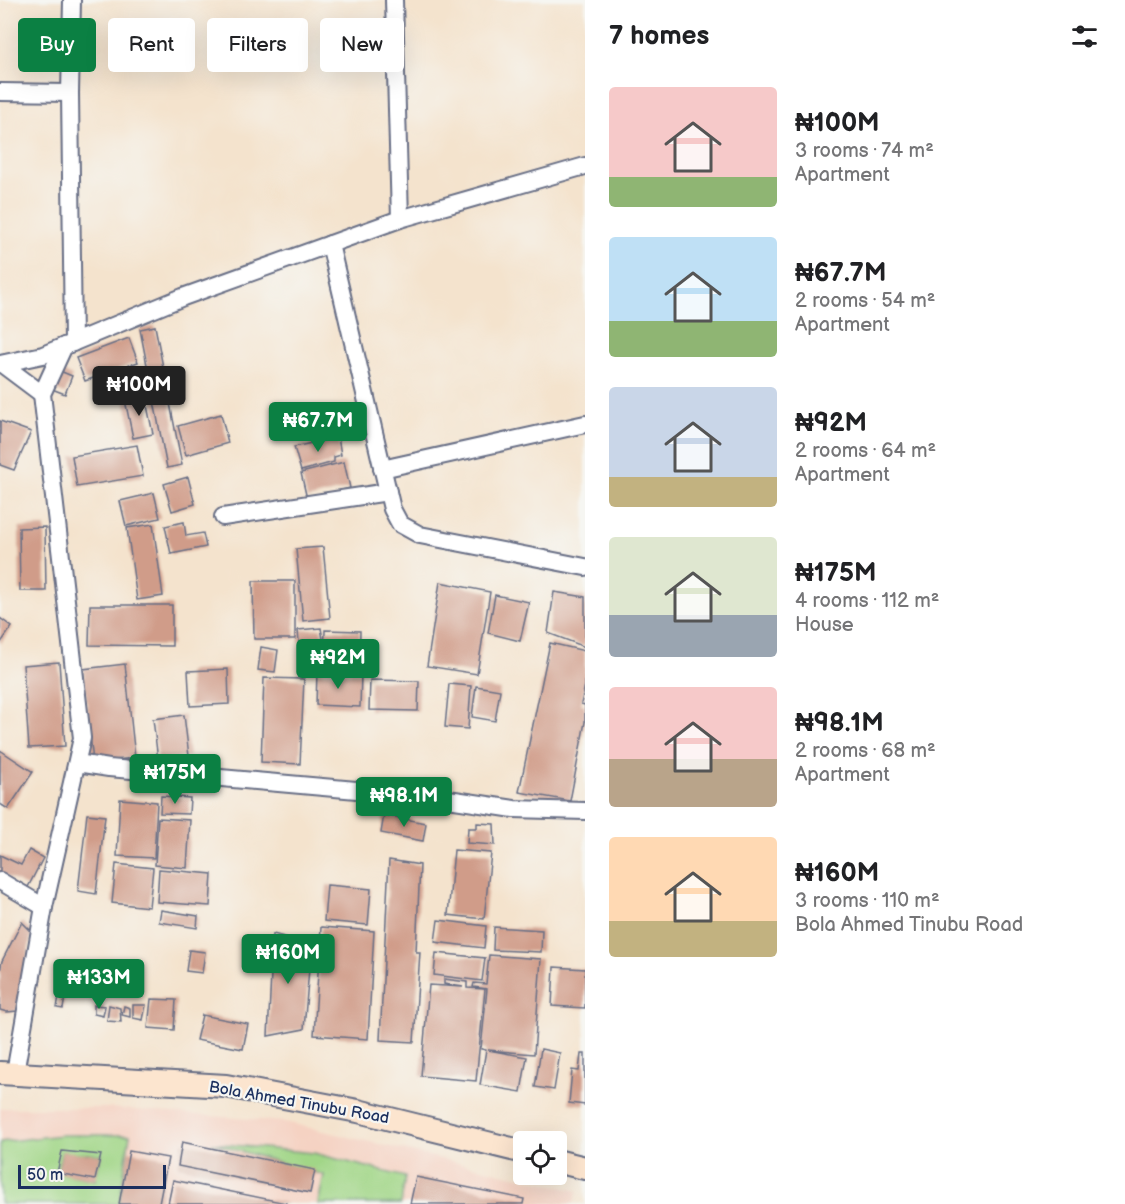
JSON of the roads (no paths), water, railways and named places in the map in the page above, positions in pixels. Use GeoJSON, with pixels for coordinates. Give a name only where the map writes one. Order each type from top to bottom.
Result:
{"type":"FeatureCollection","features":[{"type":"Feature","properties":{"kind":"main road","name":"Bola Ahmed Tinubu Road"},"geometry":{"type":"LineString","coordinates":[[7,1073],[226,1086],[358,1111],[513,1149]]}},
{"type":"Feature","properties":{"kind":"main road"},"geometry":{"type":"LineString","coordinates":[[567,1164],[585,1168]]}},
{"type":"Feature","properties":{"kind":"street"},"geometry":{"type":"LineString","coordinates":[[7,1073],[82,738],[42,394],[68,344],[72,0]]}},
{"type":"Feature","properties":{"kind":"street"},"geometry":{"type":"LineString","coordinates":[[394,0],[400,219]]}},
{"type":"Feature","properties":{"kind":"street"},"geometry":{"type":"LineString","coordinates":[[0,92],[70,93]]}},
{"type":"Feature","properties":{"kind":"street"},"geometry":{"type":"LineString","coordinates":[[1,364],[44,355],[183,297],[400,219],[585,166]]}},
{"type":"Feature","properties":{"kind":"street"},"geometry":{"type":"LineString","coordinates":[[330,244],[382,469],[392,509],[400,524],[420,535],[585,567]]}},
{"type":"Feature","properties":{"kind":"street"},"geometry":{"type":"LineString","coordinates":[[1,364],[42,394]]}},
{"type":"Feature","properties":{"kind":"street"},"geometry":{"type":"LineString","coordinates":[[382,469],[585,424]]}},
{"type":"Feature","properties":{"kind":"street"},"geometry":{"type":"LineString","coordinates":[[223,517],[388,492]]}},
{"type":"Feature","properties":{"kind":"street"},"geometry":{"type":"LineString","coordinates":[[77,763],[109,768],[435,797],[514,809],[585,811]]}},
{"type":"Feature","properties":{"kind":"street"},"geometry":{"type":"LineString","coordinates":[[0,881],[44,907]]}}]}
